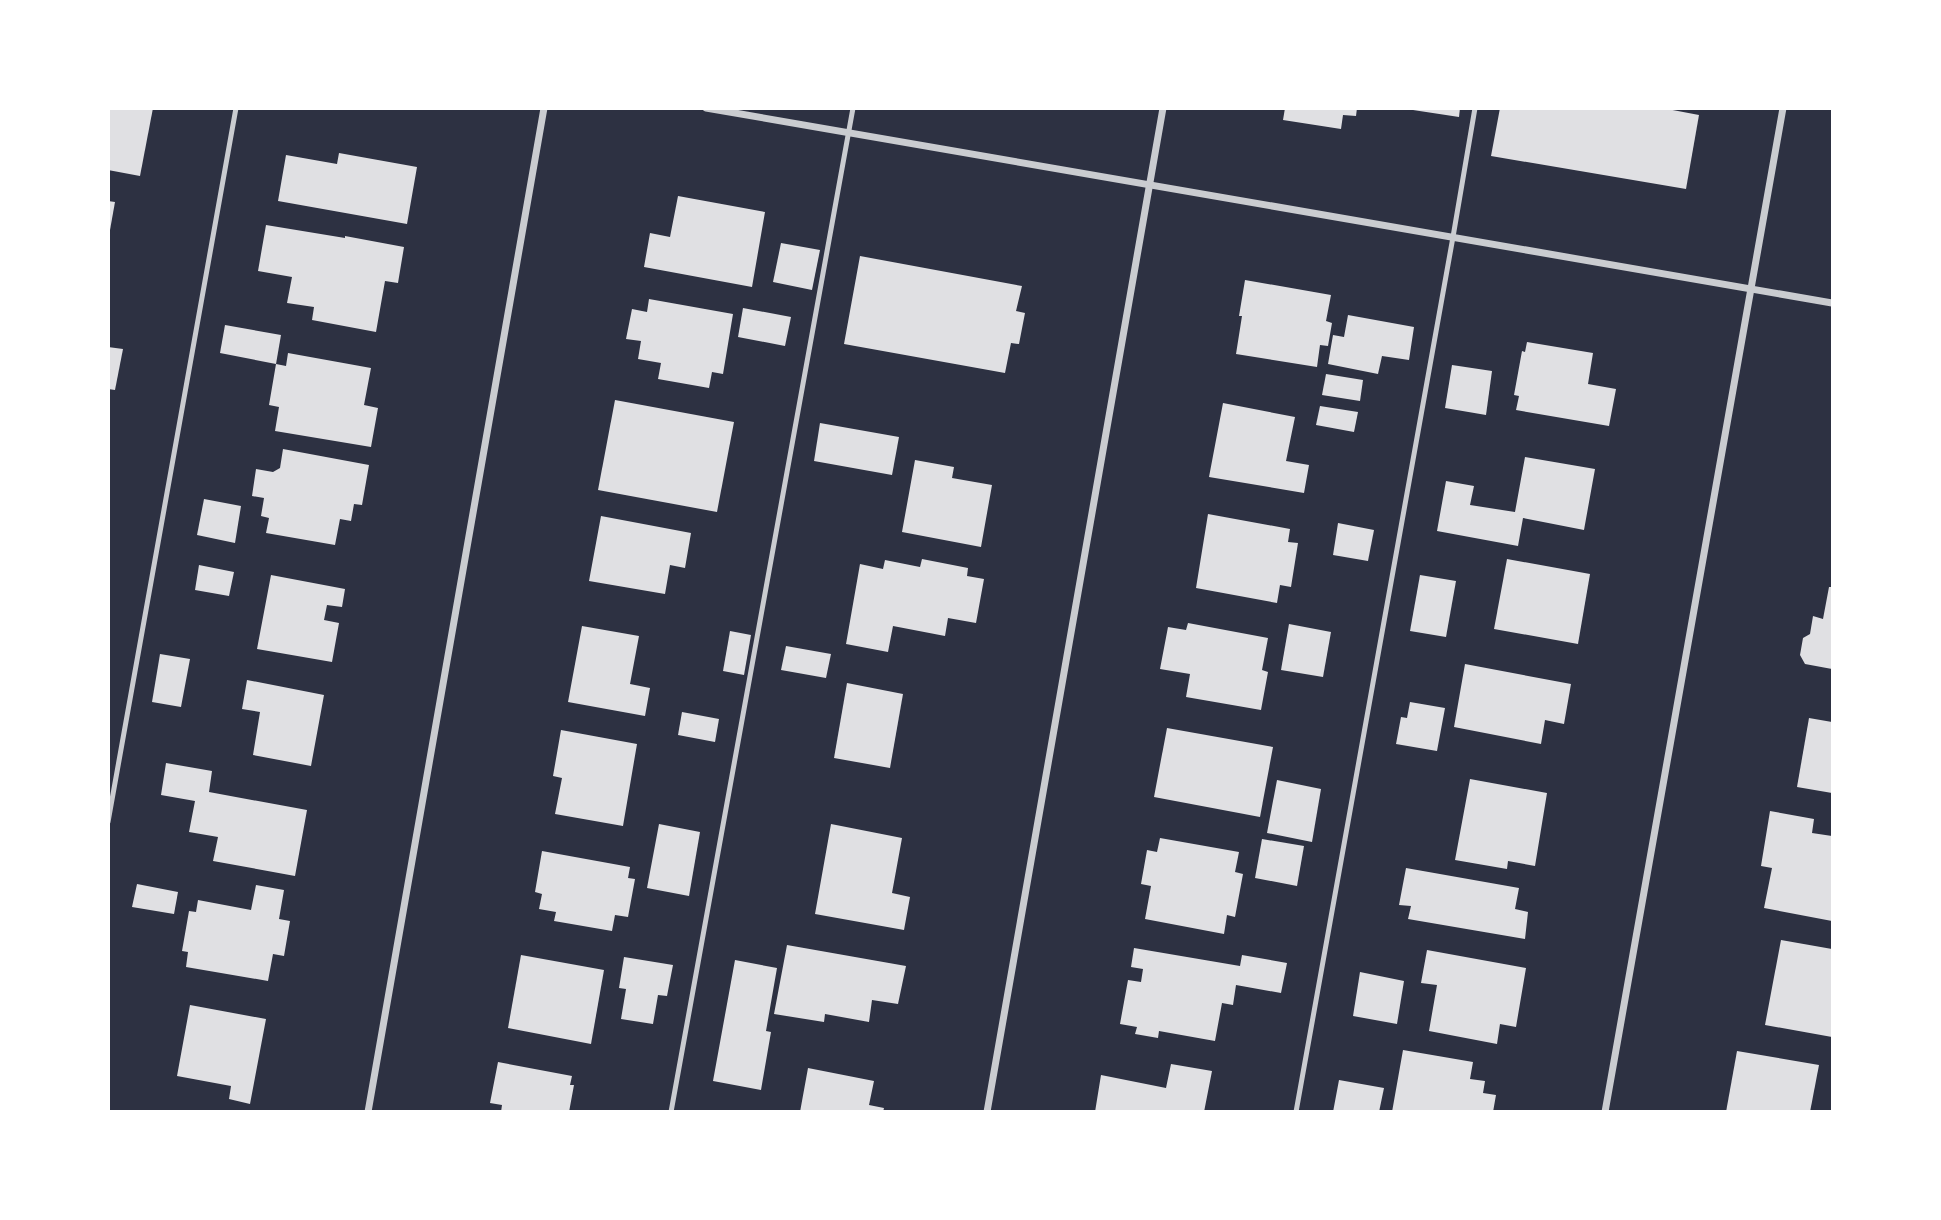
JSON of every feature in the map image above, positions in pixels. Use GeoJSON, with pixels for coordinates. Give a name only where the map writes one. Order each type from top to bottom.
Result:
{"type":"FeatureCollection","features":[{"type":"Feature","properties":{"kind":"street"},"geometry":{"type":"LineString","coordinates":[[368,1111],[544,108]]}},
{"type":"Feature","properties":{"kind":"street"},"geometry":{"type":"LineString","coordinates":[[706,108],[1832,303]]}},
{"type":"Feature","properties":{"kind":"street"},"geometry":{"type":"LineString","coordinates":[[987,1111],[1163,108]]}},
{"type":"Feature","properties":{"kind":"street"},"geometry":{"type":"LineString","coordinates":[[1605,1111],[1783,108]]}},
{"type":"Feature","properties":{"kind":"lane"},"geometry":{"type":"LineString","coordinates":[[108,822],[236,108]]}},
{"type":"Feature","properties":{"kind":"lane"},"geometry":{"type":"LineString","coordinates":[[671,1111],[853,108]]}},
{"type":"Feature","properties":{"kind":"lane"},"geometry":{"type":"LineString","coordinates":[[1296,1111],[1475,108]]}},
{"type":"Feature","properties":{"kind":"building"},"geometry":{"type":"Polygon","coordinates":[[[108,108],[153,108],[140,176],[108,170],[108,108]]]}},
{"type":"Feature","properties":{"kind":"building"},"geometry":{"type":"Polygon","coordinates":[[[1285,108],[1357,108],[1356,116],[1343,115],[1341,129],[1283,120],[1285,108]]]}},
{"type":"Feature","properties":{"kind":"building"},"geometry":{"type":"Polygon","coordinates":[[[1413,108],[1460,108],[1459,117],[1413,108]]]}},
{"type":"Feature","properties":{"kind":"building"},"geometry":{"type":"Polygon","coordinates":[[[1500,108],[1662,108],[1699,115],[1686,189],[1491,156],[1500,108]]]}},
{"type":"Feature","properties":{"kind":"building"},"geometry":{"type":"Polygon","coordinates":[[[339,153],[417,167],[407,224],[278,201],[286,155],[337,164],[339,153]]]}},
{"type":"Feature","properties":{"kind":"building"},"geometry":{"type":"Polygon","coordinates":[[[678,196],[765,212],[752,287],[644,267],[650,233],[670,237],[678,196]]]}},
{"type":"Feature","properties":{"kind":"building"},"geometry":{"type":"Polygon","coordinates":[[[108,201],[115,202],[110,230],[108,230],[108,201]]]}},
{"type":"Feature","properties":{"kind":"building"},"geometry":{"type":"Polygon","coordinates":[[[266,225],[404,247],[398,283],[385,281],[376,332],[312,320],[314,307],[287,303],[292,277],[258,271],[266,225]]]}},
{"type":"Feature","properties":{"kind":"building"},"geometry":{"type":"Polygon","coordinates":[[[781,243],[820,250],[812,290],[773,282],[781,243]]]}},
{"type":"Feature","properties":{"kind":"building"},"geometry":{"type":"Polygon","coordinates":[[[860,256],[1022,286],[1016,311],[1025,313],[1019,344],[1011,343],[1005,373],[844,344],[860,256]]]}},
{"type":"Feature","properties":{"kind":"building"},"geometry":{"type":"Polygon","coordinates":[[[1245,280],[1331,295],[1326,321],[1332,323],[1328,346],[1320,345],[1317,367],[1236,354],[1245,280]]]}},
{"type":"Feature","properties":{"kind":"building"},"geometry":{"type":"Polygon","coordinates":[[[649,299],[733,314],[723,374],[712,372],[709,388],[658,379],[661,363],[638,359],[641,341],[626,339],[632,309],[647,312],[649,299]]]}},
{"type":"Feature","properties":{"kind":"building"},"geometry":{"type":"Polygon","coordinates":[[[743,308],[791,317],[785,346],[738,337],[743,308]]]}},
{"type":"Feature","properties":{"kind":"building"},"geometry":{"type":"Polygon","coordinates":[[[1348,315],[1414,327],[1409,360],[1382,356],[1378,374],[1328,364],[1333,335],[1344,337],[1348,315]]]}},
{"type":"Feature","properties":{"kind":"building"},"geometry":{"type":"Polygon","coordinates":[[[225,325],[281,335],[276,364],[220,353],[225,325]]]}},
{"type":"Feature","properties":{"kind":"building"},"geometry":{"type":"Polygon","coordinates":[[[1527,342],[1593,353],[1588,384],[1616,389],[1609,426],[1516,410],[1519,396],[1514,395],[1522,351],[1525,352],[1527,342]]]}},
{"type":"Feature","properties":{"kind":"building"},"geometry":{"type":"Polygon","coordinates":[[[108,347],[123,349],[115,390],[108,389],[108,347]]]}},
{"type":"Feature","properties":{"kind":"building"},"geometry":{"type":"Polygon","coordinates":[[[288,353],[371,368],[364,405],[378,408],[371,447],[275,431],[279,407],[269,405],[276,364],[286,366],[288,353]]]}},
{"type":"Feature","properties":{"kind":"building"},"geometry":{"type":"Polygon","coordinates":[[[1452,365],[1492,371],[1486,415],[1445,408],[1452,365]]]}},
{"type":"Feature","properties":{"kind":"building"},"geometry":{"type":"Polygon","coordinates":[[[1326,374],[1363,380],[1360,401],[1322,395],[1326,374]]]}},
{"type":"Feature","properties":{"kind":"building"},"geometry":{"type":"Polygon","coordinates":[[[615,400],[734,422],[717,512],[598,490],[615,400]]]}},
{"type":"Feature","properties":{"kind":"building"},"geometry":{"type":"Polygon","coordinates":[[[1223,403],[1295,417],[1286,461],[1309,465],[1304,493],[1209,477],[1223,403]]]}},
{"type":"Feature","properties":{"kind":"building"},"geometry":{"type":"Polygon","coordinates":[[[1320,406],[1358,412],[1354,432],[1316,425],[1320,406]]]}},
{"type":"Feature","properties":{"kind":"building"},"geometry":{"type":"Polygon","coordinates":[[[820,423],[899,437],[892,475],[814,461],[820,423]]]}},
{"type":"Feature","properties":{"kind":"building"},"geometry":{"type":"Polygon","coordinates":[[[283,449],[369,465],[362,505],[354,504],[351,521],[340,519],[335,545],[266,533],[269,518],[261,516],[264,498],[252,496],[256,469],[273,472],[280,468],[283,449]]]}},
{"type":"Feature","properties":{"kind":"building"},"geometry":{"type":"Polygon","coordinates":[[[1525,457],[1595,469],[1584,530],[1523,518],[1518,546],[1437,531],[1446,481],[1474,486],[1470,505],[1515,512],[1525,457]]]}},
{"type":"Feature","properties":{"kind":"building"},"geometry":{"type":"Polygon","coordinates":[[[915,460],[954,467],[952,478],[992,485],[981,547],[902,532],[915,460]]]}},
{"type":"Feature","properties":{"kind":"building"},"geometry":{"type":"Polygon","coordinates":[[[204,499],[241,506],[235,543],[197,535],[204,499]]]}},
{"type":"Feature","properties":{"kind":"building"},"geometry":{"type":"Polygon","coordinates":[[[1208,514],[1290,529],[1288,542],[1298,543],[1291,587],[1280,585],[1277,603],[1196,588],[1208,514]]]}},
{"type":"Feature","properties":{"kind":"building"},"geometry":{"type":"Polygon","coordinates":[[[601,516],[691,533],[685,568],[670,565],[665,594],[589,581],[601,516]]]}},
{"type":"Feature","properties":{"kind":"building"},"geometry":{"type":"Polygon","coordinates":[[[1338,523],[1374,530],[1368,561],[1333,555],[1338,523]]]}},
{"type":"Feature","properties":{"kind":"building"},"geometry":{"type":"Polygon","coordinates":[[[922,559],[968,568],[967,576],[984,579],[976,623],[948,618],[945,636],[893,626],[888,652],[846,644],[860,564],[883,569],[885,560],[920,567],[922,559]]]}},
{"type":"Feature","properties":{"kind":"building"},"geometry":{"type":"Polygon","coordinates":[[[1507,559],[1590,574],[1578,644],[1494,629],[1507,559]]]}},
{"type":"Feature","properties":{"kind":"building"},"geometry":{"type":"Polygon","coordinates":[[[199,565],[234,572],[229,596],[195,590],[199,565]]]}},
{"type":"Feature","properties":{"kind":"building"},"geometry":{"type":"Polygon","coordinates":[[[271,575],[345,589],[342,607],[327,605],[324,620],[339,623],[332,662],[257,649],[271,575]]]}},
{"type":"Feature","properties":{"kind":"building"},"geometry":{"type":"Polygon","coordinates":[[[1420,575],[1456,581],[1446,637],[1410,631],[1420,575]]]}},
{"type":"Feature","properties":{"kind":"building"},"geometry":{"type":"Polygon","coordinates":[[[1829,587],[1832,587],[1832,669],[1805,664],[1800,655],[1803,638],[1810,634],[1813,616],[1823,619],[1829,587]]]}},
{"type":"Feature","properties":{"kind":"building"},"geometry":{"type":"Polygon","coordinates":[[[1188,623],[1268,638],[1262,670],[1268,672],[1261,710],[1186,697],[1190,674],[1160,669],[1168,627],[1186,630],[1188,623]]]}},
{"type":"Feature","properties":{"kind":"building"},"geometry":{"type":"Polygon","coordinates":[[[1289,624],[1331,632],[1323,677],[1281,670],[1289,624]]]}},
{"type":"Feature","properties":{"kind":"building"},"geometry":{"type":"Polygon","coordinates":[[[582,626],[639,636],[630,684],[650,688],[645,716],[568,702],[582,626]]]}},
{"type":"Feature","properties":{"kind":"building"},"geometry":{"type":"Polygon","coordinates":[[[730,631],[751,635],[744,675],[723,671],[730,631]]]}},
{"type":"Feature","properties":{"kind":"building"},"geometry":{"type":"Polygon","coordinates":[[[786,646],[831,654],[826,678],[781,670],[786,646]]]}},
{"type":"Feature","properties":{"kind":"building"},"geometry":{"type":"Polygon","coordinates":[[[160,654],[190,659],[181,707],[152,702],[160,654]]]}},
{"type":"Feature","properties":{"kind":"building"},"geometry":{"type":"Polygon","coordinates":[[[1465,664],[1571,684],[1564,724],[1545,720],[1541,744],[1454,727],[1465,664]]]}},
{"type":"Feature","properties":{"kind":"building"},"geometry":{"type":"Polygon","coordinates":[[[247,680],[324,695],[311,766],[253,755],[260,712],[242,709],[247,680]]]}},
{"type":"Feature","properties":{"kind":"building"},"geometry":{"type":"Polygon","coordinates":[[[847,683],[903,694],[890,768],[834,758],[847,683]]]}},
{"type":"Feature","properties":{"kind":"building"},"geometry":{"type":"Polygon","coordinates":[[[1410,702],[1445,708],[1437,751],[1396,744],[1401,717],[1407,718],[1410,702]]]}},
{"type":"Feature","properties":{"kind":"building"},"geometry":{"type":"Polygon","coordinates":[[[682,712],[719,719],[715,742],[678,735],[682,712]]]}},
{"type":"Feature","properties":{"kind":"building"},"geometry":{"type":"Polygon","coordinates":[[[1809,718],[1832,722],[1832,793],[1797,787],[1809,718]]]}},
{"type":"Feature","properties":{"kind":"building"},"geometry":{"type":"Polygon","coordinates":[[[1167,728],[1273,747],[1260,817],[1154,797],[1167,728]]]}},
{"type":"Feature","properties":{"kind":"building"},"geometry":{"type":"Polygon","coordinates":[[[561,730],[637,744],[623,826],[555,814],[562,778],[553,776],[561,730]]]}},
{"type":"Feature","properties":{"kind":"building"},"geometry":{"type":"Polygon","coordinates":[[[166,763],[212,771],[209,792],[307,810],[295,876],[213,861],[218,837],[189,832],[195,801],[161,795],[166,763]]]}},
{"type":"Feature","properties":{"kind":"building"},"geometry":{"type":"Polygon","coordinates":[[[1470,779],[1547,793],[1535,866],[1508,861],[1507,869],[1455,860],[1470,779]]]}},
{"type":"Feature","properties":{"kind":"building"},"geometry":{"type":"Polygon","coordinates":[[[1277,780],[1321,789],[1312,842],[1267,833],[1277,780]]]}},
{"type":"Feature","properties":{"kind":"building"},"geometry":{"type":"Polygon","coordinates":[[[1770,811],[1814,819],[1812,833],[1832,836],[1832,921],[1764,908],[1772,868],[1761,866],[1770,811]]]}},
{"type":"Feature","properties":{"kind":"building"},"geometry":{"type":"Polygon","coordinates":[[[659,824],[700,832],[689,896],[647,888],[659,824]]]}},
{"type":"Feature","properties":{"kind":"building"},"geometry":{"type":"Polygon","coordinates":[[[831,824],[902,838],[892,893],[910,897],[904,930],[815,914],[831,824]]]}},
{"type":"Feature","properties":{"kind":"building"},"geometry":{"type":"Polygon","coordinates":[[[1160,838],[1239,852],[1235,872],[1243,874],[1235,917],[1227,915],[1224,934],[1145,919],[1151,886],[1141,884],[1147,850],[1157,852],[1160,838]]]}},
{"type":"Feature","properties":{"kind":"building"},"geometry":{"type":"Polygon","coordinates":[[[1262,839],[1304,846],[1297,886],[1255,878],[1262,839]]]}},
{"type":"Feature","properties":{"kind":"building"},"geometry":{"type":"Polygon","coordinates":[[[542,851],[630,867],[628,878],[635,879],[628,917],[615,915],[612,931],[554,921],[556,912],[539,909],[542,894],[535,892],[542,851]]]}},
{"type":"Feature","properties":{"kind":"building"},"geometry":{"type":"Polygon","coordinates":[[[1406,868],[1519,888],[1515,909],[1528,912],[1525,939],[1408,919],[1411,906],[1399,905],[1406,868]]]}},
{"type":"Feature","properties":{"kind":"building"},"geometry":{"type":"Polygon","coordinates":[[[137,884],[178,892],[174,914],[132,907],[137,884]]]}},
{"type":"Feature","properties":{"kind":"building"},"geometry":{"type":"Polygon","coordinates":[[[256,885],[284,890],[279,919],[290,921],[284,956],[273,954],[268,981],[186,967],[188,952],[182,951],[189,911],[196,912],[198,900],[251,910],[256,885]]]}},
{"type":"Feature","properties":{"kind":"building"},"geometry":{"type":"Polygon","coordinates":[[[1781,940],[1832,949],[1832,1037],[1765,1025],[1781,940]]]}},
{"type":"Feature","properties":{"kind":"building"},"geometry":{"type":"Polygon","coordinates":[[[787,945],[906,966],[898,1004],[872,1000],[869,1022],[825,1014],[824,1022],[774,1014],[787,945]]]}},
{"type":"Feature","properties":{"kind":"building"},"geometry":{"type":"Polygon","coordinates":[[[1134,948],[1240,966],[1242,955],[1287,963],[1281,993],[1236,985],[1233,1005],[1222,1003],[1215,1041],[1159,1031],[1158,1038],[1135,1034],[1137,1027],[1120,1024],[1128,980],[1141,982],[1143,969],[1131,967],[1134,948]]]}},
{"type":"Feature","properties":{"kind":"building"},"geometry":{"type":"Polygon","coordinates":[[[1427,950],[1526,968],[1516,1027],[1500,1024],[1497,1044],[1429,1031],[1437,985],[1421,983],[1427,950]]]}},
{"type":"Feature","properties":{"kind":"building"},"geometry":{"type":"Polygon","coordinates":[[[521,955],[604,970],[591,1044],[508,1028],[521,955]]]}},
{"type":"Feature","properties":{"kind":"building"},"geometry":{"type":"Polygon","coordinates":[[[624,957],[673,965],[667,996],[658,995],[653,1024],[621,1019],[626,989],[619,988],[624,957]]]}},
{"type":"Feature","properties":{"kind":"building"},"geometry":{"type":"Polygon","coordinates":[[[735,960],[777,968],[766,1031],[771,1032],[761,1090],[713,1081],[735,960]]]}},
{"type":"Feature","properties":{"kind":"building"},"geometry":{"type":"Polygon","coordinates":[[[1360,972],[1404,981],[1397,1024],[1353,1016],[1360,972]]]}},
{"type":"Feature","properties":{"kind":"building"},"geometry":{"type":"Polygon","coordinates":[[[190,1005],[266,1019],[250,1104],[229,1099],[231,1086],[177,1076],[190,1005]]]}},
{"type":"Feature","properties":{"kind":"building"},"geometry":{"type":"Polygon","coordinates":[[[1403,1050],[1473,1062],[1470,1079],[1485,1081],[1483,1093],[1496,1095],[1493,1112],[1392,1112],[1403,1050]]]}},
{"type":"Feature","properties":{"kind":"building"},"geometry":{"type":"Polygon","coordinates":[[[1737,1051],[1819,1065],[1810,1112],[1726,1112],[1737,1051]]]}},
{"type":"Feature","properties":{"kind":"building"},"geometry":{"type":"Polygon","coordinates":[[[498,1062],[572,1076],[570,1085],[574,1085],[569,1112],[501,1112],[502,1105],[490,1103],[498,1062]]]}},
{"type":"Feature","properties":{"kind":"building"},"geometry":{"type":"Polygon","coordinates":[[[1171,1064],[1212,1071],[1204,1112],[1095,1112],[1101,1075],[1166,1088],[1171,1064]]]}},
{"type":"Feature","properties":{"kind":"building"},"geometry":{"type":"Polygon","coordinates":[[[808,1068],[874,1081],[869,1105],[884,1108],[883,1112],[800,1112],[808,1068]]]}},
{"type":"Feature","properties":{"kind":"building"},"geometry":{"type":"Polygon","coordinates":[[[1339,1080],[1384,1088],[1379,1112],[1333,1112],[1339,1080]]]}}]}
